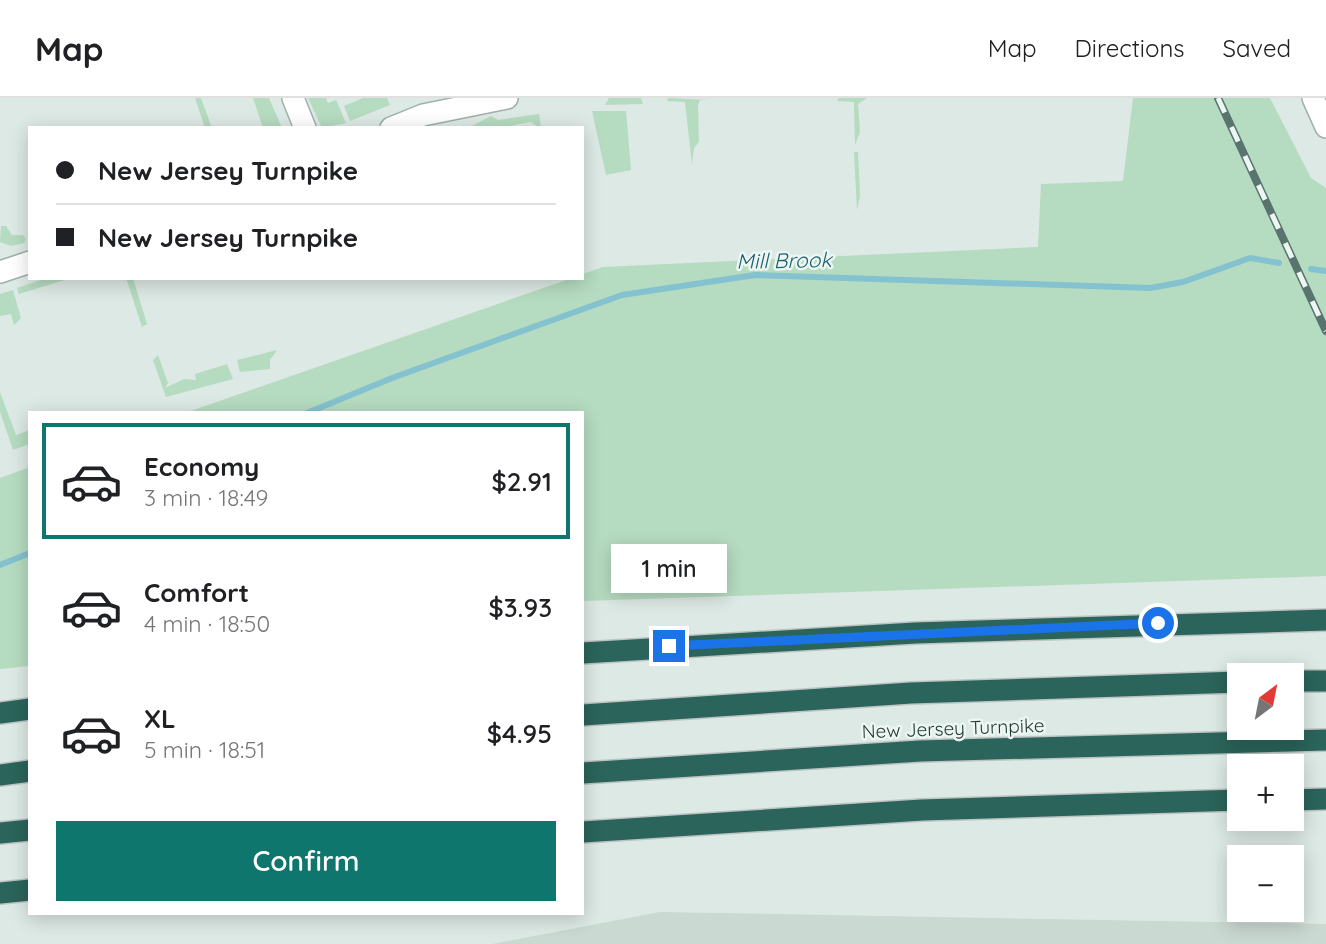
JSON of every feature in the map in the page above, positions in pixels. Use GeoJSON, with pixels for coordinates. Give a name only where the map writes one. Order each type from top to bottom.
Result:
{"type":"FeatureCollection","features":[{"type":"Feature","properties":{"kind":"highway"},"geometry":{"type":"LineString","coordinates":[[584,653],[915,633],[1326,620]]}},
{"type":"Feature","properties":{"kind":"highway"},"geometry":{"type":"LineString","coordinates":[[1304,681],[1326,681]]}},
{"type":"Feature","properties":{"kind":"highway","name":"New Jersey Turnpike"},"geometry":{"type":"LineString","coordinates":[[584,715],[911,693],[1227,682]]}},
{"type":"Feature","properties":{"kind":"highway"},"geometry":{"type":"LineString","coordinates":[[0,713],[28,709]]}},
{"type":"Feature","properties":{"kind":"highway","name":"New Jersey Turnpike"},"geometry":{"type":"LineString","coordinates":[[584,773],[920,751],[1326,740]]}},
{"type":"Feature","properties":{"kind":"highway"},"geometry":{"type":"LineString","coordinates":[[0,775],[28,771]]}},
{"type":"Feature","properties":{"kind":"highway"},"geometry":{"type":"LineString","coordinates":[[1304,800],[1326,799]]}},
{"type":"Feature","properties":{"kind":"highway"},"geometry":{"type":"LineString","coordinates":[[584,832],[922,810],[1227,800]]}},
{"type":"Feature","properties":{"kind":"highway"},"geometry":{"type":"LineString","coordinates":[[0,833],[28,830]]}},
{"type":"Feature","properties":{"kind":"highway"},"geometry":{"type":"LineString","coordinates":[[0,893],[28,890]]}},
{"type":"Feature","properties":{"kind":"street"},"geometry":{"type":"LineString","coordinates":[[293,98],[304,126]]}},
{"type":"Feature","properties":{"kind":"street"},"geometry":{"type":"LineString","coordinates":[[396,126],[423,115],[507,98]]}},
{"type":"Feature","properties":{"kind":"street"},"geometry":{"type":"LineString","coordinates":[[1313,98],[1326,127]]}},
{"type":"Feature","properties":{"kind":"street"},"geometry":{"type":"LineString","coordinates":[[0,272],[28,263]]}},
{"type":"Feature","properties":{"kind":"shaded area"},"geometry":{"type":"Polygon","coordinates":[[[660,912],[1326,924],[1326,944],[492,944],[660,912]]]}},
{"type":"Feature","properties":{"kind":"green space"},"geometry":{"type":"Polygon","coordinates":[[[195,98],[201,98],[211,126],[204,126],[195,98]]]}},
{"type":"Feature","properties":{"kind":"green space"},"geometry":{"type":"Polygon","coordinates":[[[253,98],[269,98],[281,126],[262,126],[253,98]]]}},
{"type":"Feature","properties":{"kind":"green space"},"geometry":{"type":"Polygon","coordinates":[[[308,98],[326,98],[328,103],[336,100],[346,123],[321,126],[308,98]]]}},
{"type":"Feature","properties":{"kind":"green space"},"geometry":{"type":"Polygon","coordinates":[[[363,98],[387,98],[390,105],[350,121],[344,106],[363,98]]]}},
{"type":"Feature","properties":{"kind":"green space"},"geometry":{"type":"Polygon","coordinates":[[[609,98],[641,98],[643,104],[605,105],[609,98]]]}},
{"type":"Feature","properties":{"kind":"green space"},"geometry":{"type":"Polygon","coordinates":[[[668,98],[710,100],[700,100],[698,105],[699,142],[694,148],[692,164],[685,102],[667,101],[668,98]]]}},
{"type":"Feature","properties":{"kind":"green space"},"geometry":{"type":"Polygon","coordinates":[[[839,98],[867,98],[858,104],[860,132],[855,145],[854,102],[837,101],[839,98]]]}},
{"type":"Feature","properties":{"kind":"green space"},"geometry":{"type":"Polygon","coordinates":[[[1133,98],[1270,98],[1311,178],[1326,188],[1326,576],[584,601],[584,411],[191,411],[566,280],[584,280],[584,274],[603,267],[1038,247],[1041,184],[1123,181],[1133,98]]]}},
{"type":"Feature","properties":{"kind":"green space"},"geometry":{"type":"Polygon","coordinates":[[[592,111],[626,111],[631,170],[606,175],[592,111]]]}},
{"type":"Feature","properties":{"kind":"green space"},"geometry":{"type":"Polygon","coordinates":[[[539,114],[541,126],[530,122],[509,126],[472,126],[491,116],[498,120],[539,114]]]}},
{"type":"Feature","properties":{"kind":"green space"},"geometry":{"type":"Polygon","coordinates":[[[854,152],[858,152],[860,196],[857,210],[854,152]]]}},
{"type":"Feature","properties":{"kind":"green space"},"geometry":{"type":"Polygon","coordinates":[[[1,226],[6,226],[12,235],[23,235],[26,239],[24,243],[11,246],[0,242],[1,226]]]}},
{"type":"Feature","properties":{"kind":"green space"},"geometry":{"type":"Polygon","coordinates":[[[41,280],[64,280],[19,294],[17,288],[41,280]]]}},
{"type":"Feature","properties":{"kind":"green space"},"geometry":{"type":"Polygon","coordinates":[[[127,280],[134,280],[147,324],[142,327],[127,280]]]}},
{"type":"Feature","properties":{"kind":"green space"},"geometry":{"type":"Polygon","coordinates":[[[13,290],[21,318],[14,325],[11,314],[0,316],[0,294],[13,290]]]}},
{"type":"Feature","properties":{"kind":"green space"},"geometry":{"type":"Polygon","coordinates":[[[277,350],[270,360],[270,369],[240,372],[237,360],[277,350]]]}},
{"type":"Feature","properties":{"kind":"green space"},"geometry":{"type":"Polygon","coordinates":[[[158,355],[168,383],[165,388],[184,379],[196,380],[195,374],[227,364],[233,379],[166,397],[153,360],[158,355]]]}},
{"type":"Feature","properties":{"kind":"green space"},"geometry":{"type":"Polygon","coordinates":[[[0,392],[16,435],[28,431],[28,445],[13,450],[0,412],[0,392]]]}},
{"type":"Feature","properties":{"kind":"green space"},"geometry":{"type":"Polygon","coordinates":[[[28,468],[28,666],[0,669],[0,478],[28,468]]]}},
{"type":"Feature","properties":{"kind":"waterway","name":"Mill Brook"},"geometry":{"type":"LineString","coordinates":[[312,411],[392,378],[622,295],[755,275],[1150,288],[1183,282],[1250,258],[1279,263]]}},
{"type":"Feature","properties":{"kind":"waterway","name":"Mill Brook"},"geometry":{"type":"LineString","coordinates":[[1311,269],[1326,271]]}},
{"type":"Feature","properties":{"kind":"waterway","name":"Mill Brook"},"geometry":{"type":"LineString","coordinates":[[0,565],[28,554]]}},
{"type":"Feature","properties":{"kind":"railway"},"geometry":{"type":"LineString","coordinates":[[1218,98],[1326,331]]}},
{"type":"Feature","properties":{"kind":"route"},"geometry":{"type":"LineString","coordinates":[[669,646],[1158,623]]}}]}
